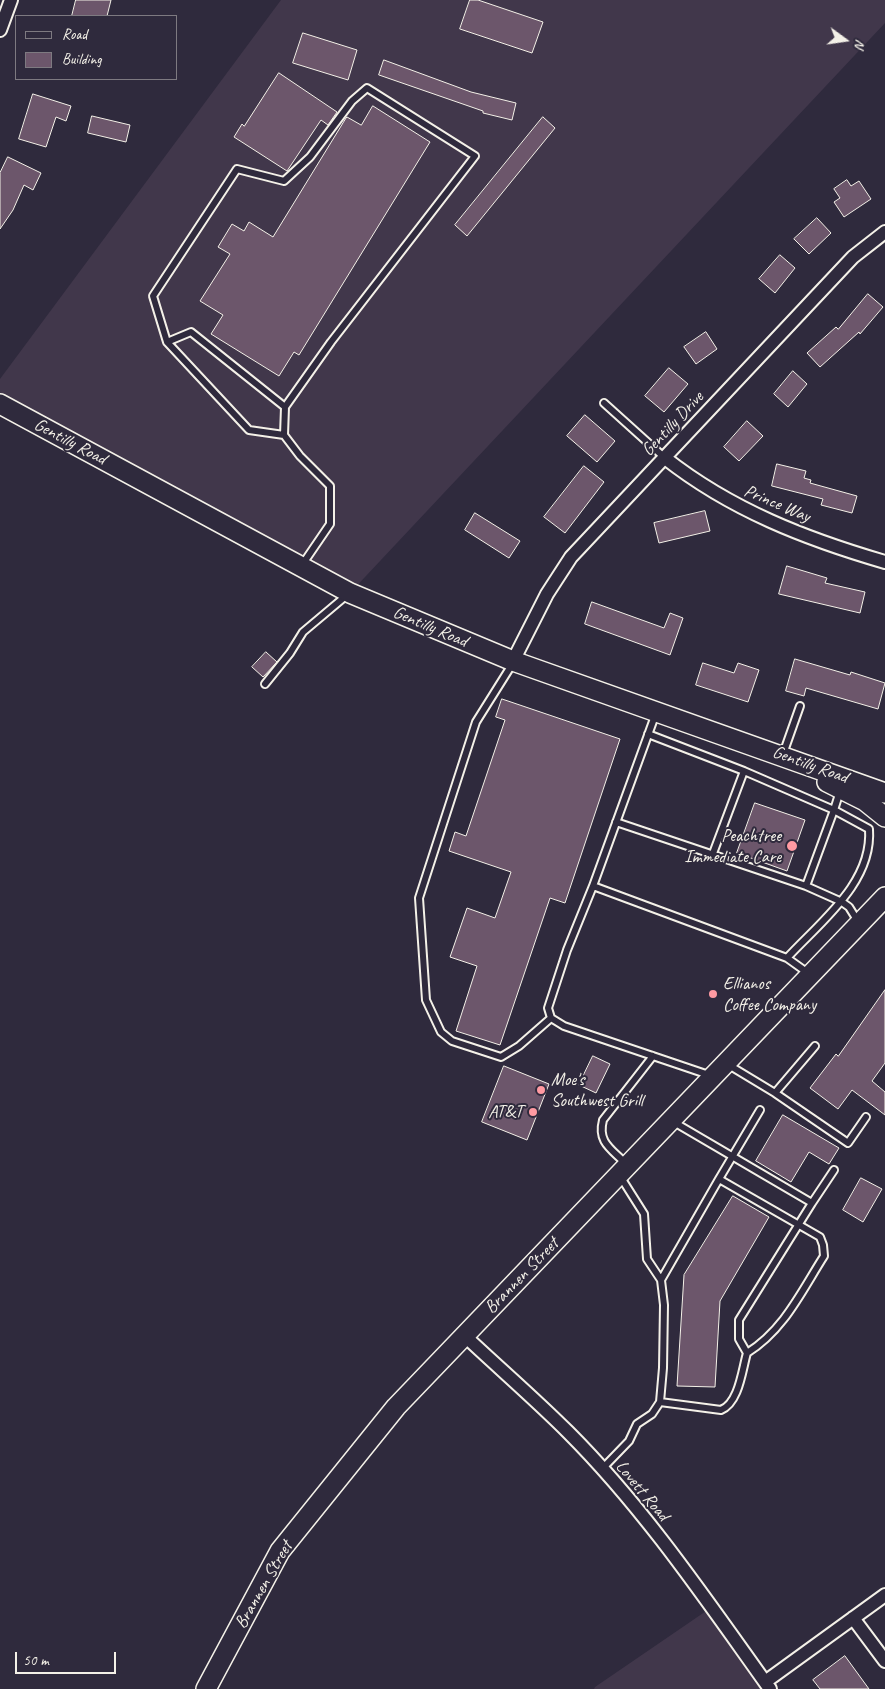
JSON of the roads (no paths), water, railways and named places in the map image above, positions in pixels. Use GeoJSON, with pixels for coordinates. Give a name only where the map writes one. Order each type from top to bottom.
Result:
{"type":"FeatureCollection","features":[{"type":"Feature","properties":{"kind":"street"},"geometry":{"type":"LineString","coordinates":[[0,30],[11,0]]}},
{"type":"Feature","properties":{"kind":"street","name":"Gentilly Drive"},"geometry":{"type":"LineString","coordinates":[[513,662],[547,594],[571,557],[853,257],[885,232]]}},
{"type":"Feature","properties":{"kind":"street","name":"Gentilly Road"},"geometry":{"type":"LineString","coordinates":[[0,404],[350,593],[513,662],[782,755],[885,793]]}},
{"type":"Feature","properties":{"kind":"street","name":"Prince Way"},"geometry":{"type":"LineString","coordinates":[[665,458],[688,476],[728,502],[776,525],[885,562]]}},
{"type":"Feature","properties":{"kind":"street"},"geometry":{"type":"LineString","coordinates":[[738,740],[865,801],[885,817]]}},
{"type":"Feature","properties":{"kind":"street"},"geometry":{"type":"LineString","coordinates":[[859,924],[885,883]]}},
{"type":"Feature","properties":{"kind":"street","name":"Brannen Street"},"geometry":{"type":"LineString","coordinates":[[206,1689],[280,1551],[396,1407],[885,897]]}},
{"type":"Feature","properties":{"kind":"street","name":"Lovett Road"},"geometry":{"type":"LineString","coordinates":[[465,1336],[568,1432],[601,1470],[674,1556],[768,1686]]}},
{"type":"Feature","properties":{"kind":"street"},"geometry":{"type":"LineString","coordinates":[[768,1686],[885,1595]]}},
{"type":"Feature","properties":{"kind":"street"},"geometry":{"type":"LineString","coordinates":[[853,1618],[885,1661]]}},
{"type":"Feature","properties":{"kind":"lane"},"geometry":{"type":"LineString","coordinates":[[284,434],[249,430],[167,342],[154,296],[237,169],[284,181],[310,157],[352,101],[367,88],[475,156],[331,342],[285,407],[284,434],[300,456],[330,486],[330,524],[301,566]]}},
{"type":"Feature","properties":{"kind":"lane"},"geometry":{"type":"LineString","coordinates":[[167,342],[191,332],[285,407]]}},
{"type":"Feature","properties":{"kind":"lane"},"geometry":{"type":"LineString","coordinates":[[604,402],[665,458]]}},
{"type":"Feature","properties":{"kind":"lane"},"geometry":{"type":"LineString","coordinates":[[265,684],[290,653],[303,632],[350,593]]}},
{"type":"Feature","properties":{"kind":"lane"},"geometry":{"type":"LineString","coordinates":[[513,662],[476,722],[419,898],[426,1000],[440,1032],[452,1041],[501,1057],[519,1046],[551,1018]]}},
{"type":"Feature","properties":{"kind":"lane"},"geometry":{"type":"LineString","coordinates":[[782,755],[800,706]]}},
{"type":"Feature","properties":{"kind":"lane"},"geometry":{"type":"LineString","coordinates":[[657,711],[593,886],[566,950],[548,1008],[551,1018],[564,1026],[653,1056],[719,1070],[775,1093],[848,1143],[866,1117]]}},
{"type":"Feature","properties":{"kind":"lane"},"geometry":{"type":"LineString","coordinates":[[648,734],[744,771],[834,810],[869,829],[870,844],[856,878],[842,902],[787,958]]}},
{"type":"Feature","properties":{"kind":"lane"},"geometry":{"type":"LineString","coordinates":[[712,856],[744,771]]}},
{"type":"Feature","properties":{"kind":"lane"},"geometry":{"type":"LineString","coordinates":[[806,886],[841,789]]}},
{"type":"Feature","properties":{"kind":"lane"},"geometry":{"type":"LineString","coordinates":[[616,822],[712,856],[806,886],[849,907],[859,924]]}},
{"type":"Feature","properties":{"kind":"lane"},"geometry":{"type":"LineString","coordinates":[[593,886],[787,958],[810,976]]}},
{"type":"Feature","properties":{"kind":"lane"},"geometry":{"type":"LineString","coordinates":[[775,1093],[815,1046]]}},
{"type":"Feature","properties":{"kind":"lane"},"geometry":{"type":"LineString","coordinates":[[601,1470],[629,1441],[637,1424],[652,1414],[660,1402],[663,1368],[664,1305],[661,1280],[647,1259],[644,1214],[624,1170],[603,1140],[601,1130],[603,1120],[653,1056]]}},
{"type":"Feature","properties":{"kind":"lane"},"geometry":{"type":"LineString","coordinates":[[661,1280],[731,1156],[760,1110]]}},
{"type":"Feature","properties":{"kind":"lane"},"geometry":{"type":"LineString","coordinates":[[671,1121],[812,1203]]}},
{"type":"Feature","properties":{"kind":"lane"},"geometry":{"type":"LineString","coordinates":[[747,1353],[739,1339],[739,1320],[834,1170]]}},
{"type":"Feature","properties":{"kind":"lane"},"geometry":{"type":"LineString","coordinates":[[660,1402],[721,1410],[728,1407],[734,1397],[747,1353],[765,1341],[783,1321],[824,1256],[820,1237],[799,1223],[719,1179]]}},
{"type":"Feature","properties":{"kind":"place","name":"Peachtree Immediate Care"},"geometry":{"type":"Point","coordinates":[792,846]}},
{"type":"Feature","properties":{"kind":"place","name":"Ellianos Coffee Company"},"geometry":{"type":"Point","coordinates":[713,994]}},
{"type":"Feature","properties":{"kind":"place","name":"Moe's Southwest Grill"},"geometry":{"type":"Point","coordinates":[541,1090]}},
{"type":"Feature","properties":{"kind":"place","name":"AT&T"},"geometry":{"type":"Point","coordinates":[533,1112]}}]}
